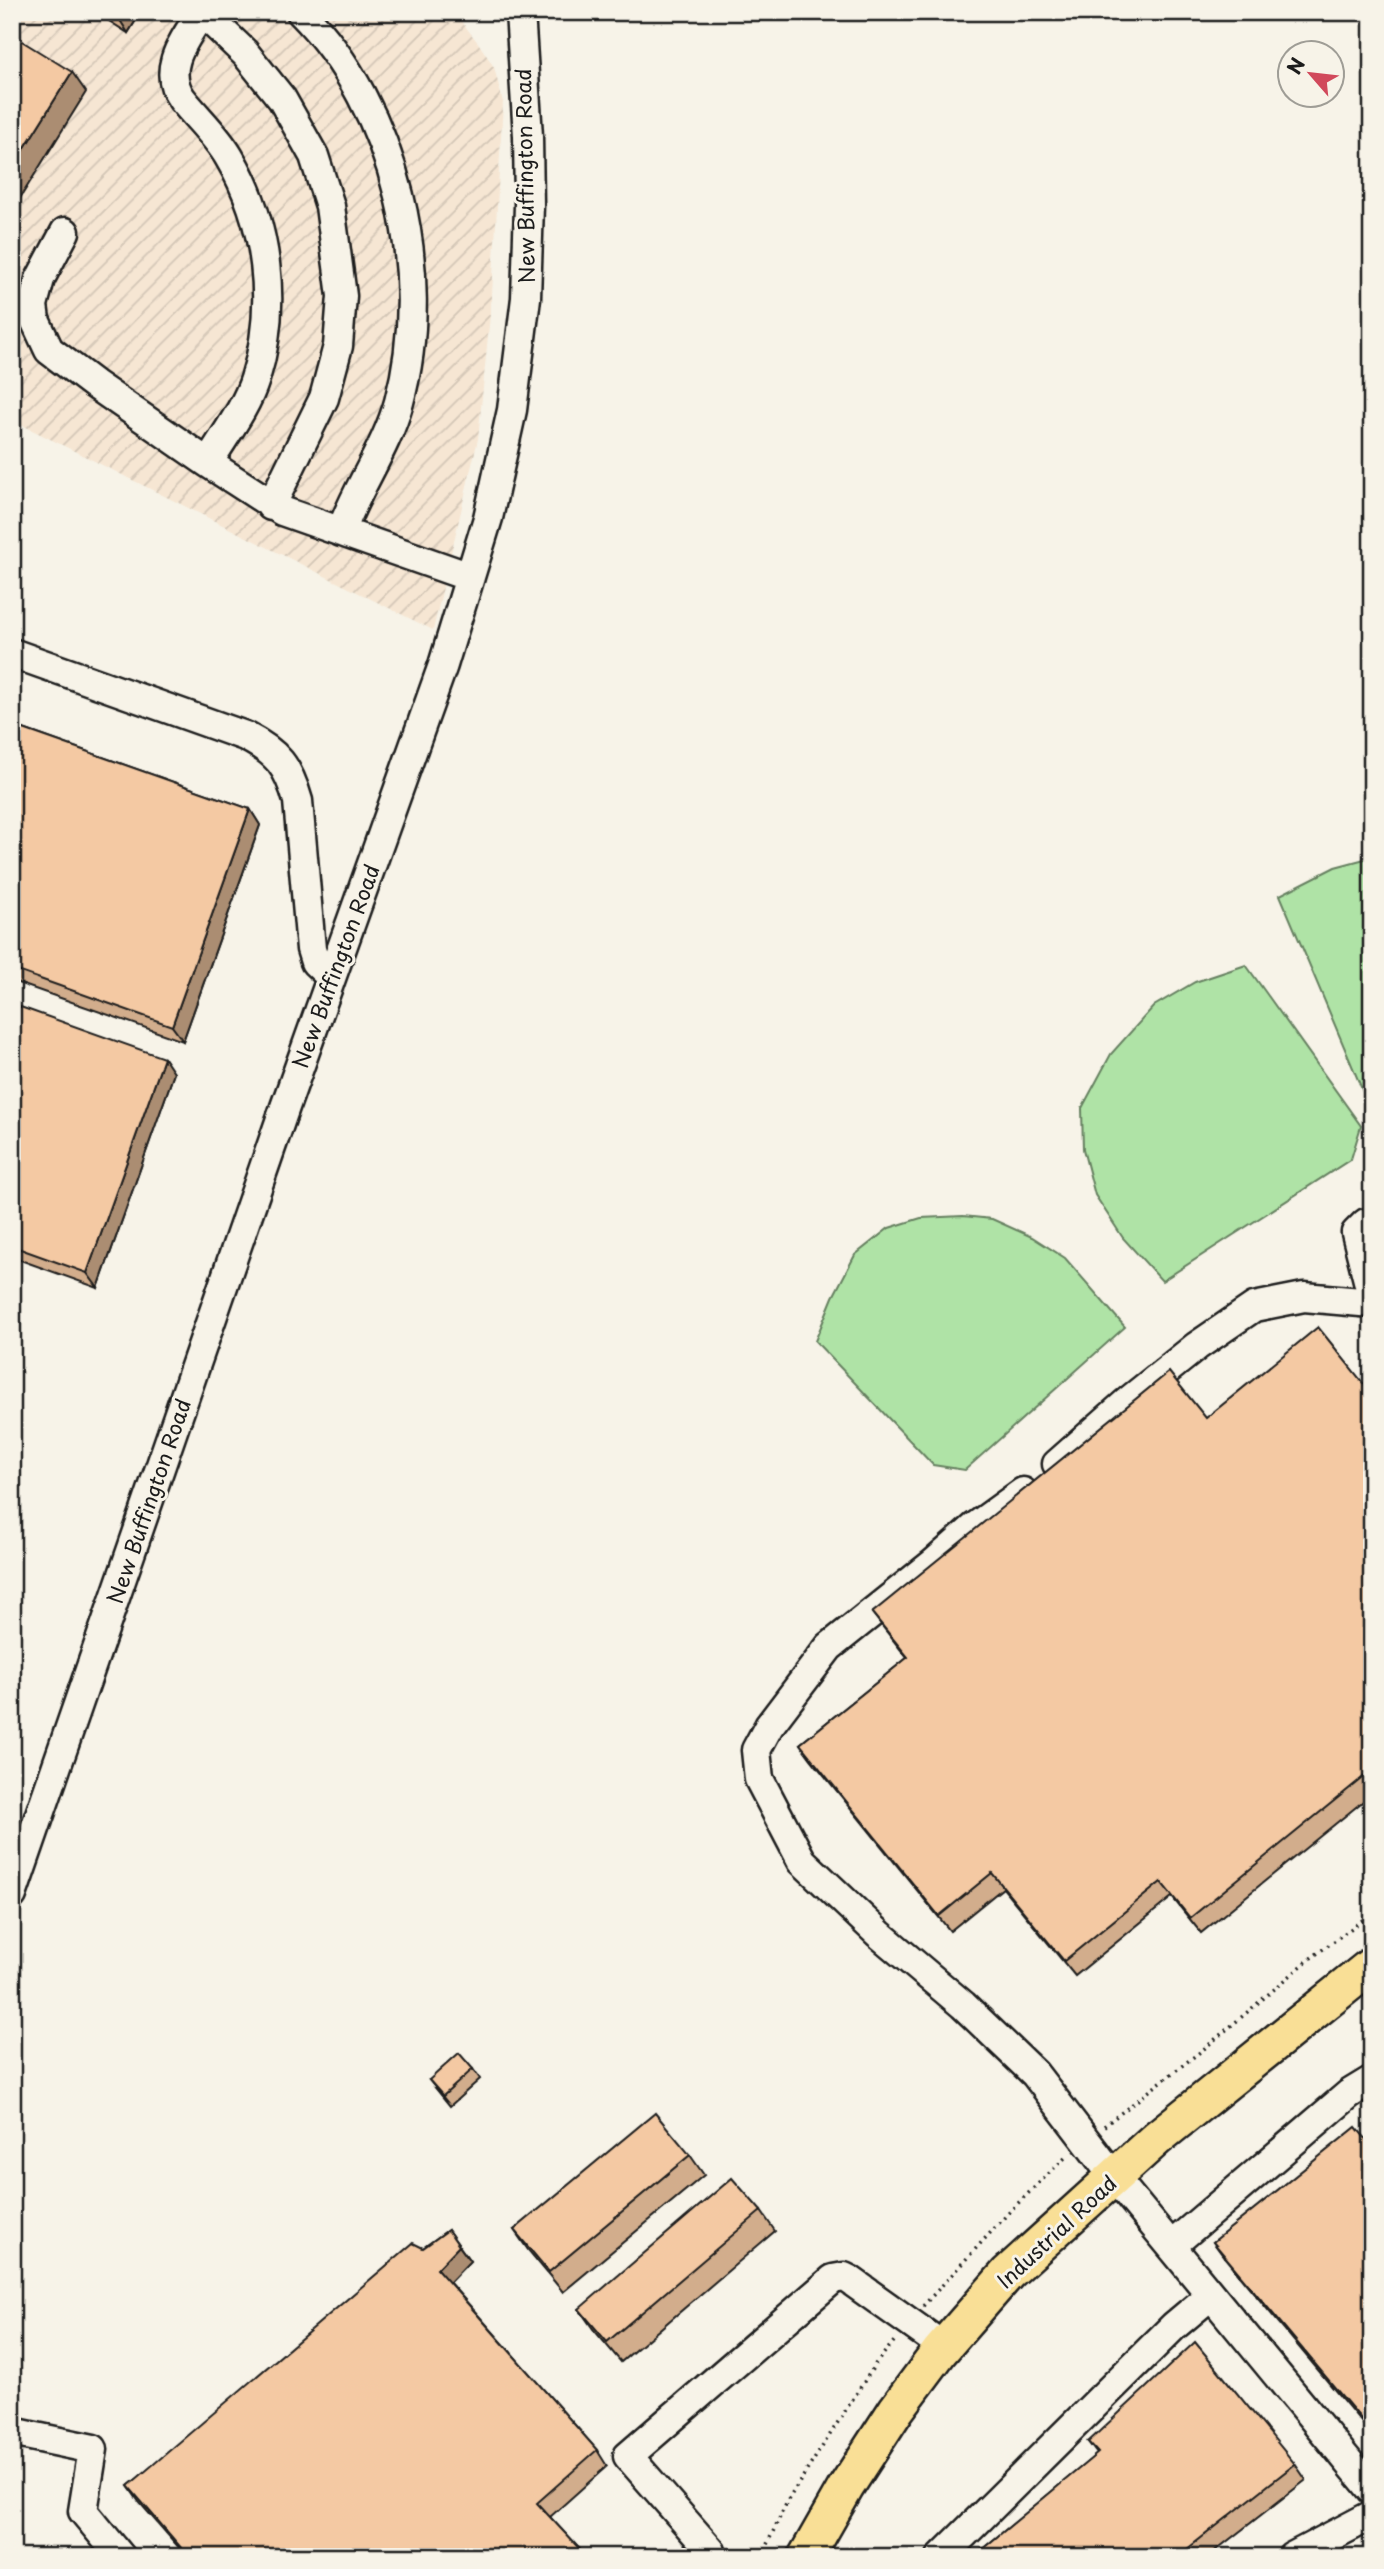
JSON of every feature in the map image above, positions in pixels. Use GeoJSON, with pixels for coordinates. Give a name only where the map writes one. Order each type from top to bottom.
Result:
{"type":"FeatureCollection","features":[{"type":"Feature","properties":{"kind":"main road","name":"Industrial Road"},"geometry":{"type":"LineString","coordinates":[[806,2557],[846,2487],[896,2410],[944,2347],[1008,2273],[1157,2138],[1372,1965]]}},
{"type":"Feature","properties":{"kind":"street"},"geometry":{"type":"LineString","coordinates":[[208,463],[254,381],[264,341],[268,294],[257,224],[244,187],[228,155],[176,91],[173,80],[175,60],[202,12],[245,53],[282,99],[314,156],[330,206],[342,296],[338,346],[324,398],[271,506]]}},
{"type":"Feature","properties":{"kind":"street"},"geometry":{"type":"LineString","coordinates":[[301,12],[333,51],[357,88],[376,128],[392,170],[404,216],[411,268],[408,359],[399,403],[383,447],[351,505],[341,532]]}},
{"type":"Feature","properties":{"kind":"street","name":"New Buffington Road"},"geometry":{"type":"LineString","coordinates":[[12,1895],[331,977],[443,666],[488,518],[512,410],[526,298],[528,136],[520,12]]}},
{"type":"Feature","properties":{"kind":"street"},"geometry":{"type":"LineString","coordinates":[[65,232],[40,279],[33,305],[35,320],[50,350],[94,384],[271,506],[470,577]]}},
{"type":"Feature","properties":{"kind":"street"},"geometry":{"type":"LineString","coordinates":[[12,653],[245,736],[266,747],[281,761],[291,777],[298,801],[311,949],[315,962],[331,977]]}},
{"type":"Feature","properties":{"kind":"street"},"geometry":{"type":"LineString","coordinates":[[1372,1222],[1366,1223],[1356,1233],[1372,1296]]}},
{"type":"Feature","properties":{"kind":"street"},"geometry":{"type":"LineString","coordinates":[[1372,1303],[1304,1297],[1254,1307],[1197,1346],[1126,1403],[1011,1503],[976,1526],[830,1647],[769,1726],[756,1750],[759,1779],[802,1861],[879,1934],[963,2004],[1035,2074],[1114,2177],[1372,2490]]}},
{"type":"Feature","properties":{"kind":"street"},"geometry":{"type":"LineString","coordinates":[[1171,2246],[1349,2094],[1372,2080]]}},
{"type":"Feature","properties":{"kind":"street"},"geometry":{"type":"LineString","coordinates":[[712,2557],[712,2551],[628,2456],[833,2279],[839,2277],[850,2280],[944,2347]]}},
{"type":"Feature","properties":{"kind":"street"},"geometry":{"type":"LineString","coordinates":[[942,2557],[1174,2326],[1211,2295]]}},
{"type":"Feature","properties":{"kind":"street"},"geometry":{"type":"LineString","coordinates":[[12,2432],[93,2449],[83,2511],[121,2557]]}},
{"type":"Feature","properties":{"kind":"street"},"geometry":{"type":"LineString","coordinates":[[1292,2557],[1372,2515]]}},
{"type":"Feature","properties":{"kind":"shaded area"},"geometry":{"type":"Polygon","coordinates":[[[12,12],[449,12],[458,17],[479,44],[494,67],[503,102],[492,294],[478,439],[433,630],[24,426],[12,427],[12,12]]]}},
{"type":"Feature","properties":{"kind":"green space"},"geometry":{"type":"Polygon","coordinates":[[[1372,857],[1372,1113],[1280,895],[1335,867],[1372,857]]]}},
{"type":"Feature","properties":{"kind":"green space"},"geometry":{"type":"Polygon","coordinates":[[[1246,965],[1361,1126],[1351,1159],[1162,1281],[1123,1238],[1095,1195],[1083,1149],[1082,1108],[1111,1054],[1154,1006],[1195,982],[1246,965]]]}},
{"type":"Feature","properties":{"kind":"green space"},"geometry":{"type":"Polygon","coordinates":[[[963,1216],[992,1219],[1032,1237],[1065,1258],[1125,1327],[965,1470],[933,1465],[815,1341],[833,1297],[855,1255],[889,1228],[921,1218],[963,1216]]]}},
{"type":"Feature","properties":{"kind":"building"},"geometry":{"type":"Polygon","coordinates":[[[12,35],[72,72],[12,168],[12,35]]]}},
{"type":"Feature","properties":{"kind":"building"},"geometry":{"type":"Polygon","coordinates":[[[12,725],[250,809],[172,1026],[12,969],[12,725]]]}},
{"type":"Feature","properties":{"kind":"building"},"geometry":{"type":"Polygon","coordinates":[[[12,1004],[164,1058],[87,1273],[12,1246],[12,1004]]]}},
{"type":"Feature","properties":{"kind":"building"},"geometry":{"type":"Polygon","coordinates":[[[1318,1327],[1372,1394],[1372,1770],[1190,1918],[1161,1882],[1064,1961],[992,1873],[939,1916],[800,1744],[908,1657],[872,1613],[1169,1372],[1206,1418],[1318,1327]]]}},
{"type":"Feature","properties":{"kind":"building"},"geometry":{"type":"Polygon","coordinates":[[[459,2053],[473,2069],[443,2096],[429,2080],[459,2053]]]}},
{"type":"Feature","properties":{"kind":"building"},"geometry":{"type":"Polygon","coordinates":[[[655,2113],[690,2155],[549,2272],[514,2230],[655,2113]]]}},
{"type":"Feature","properties":{"kind":"building"},"geometry":{"type":"Polygon","coordinates":[[[1356,2127],[1372,2146],[1372,2432],[1213,2242],[1356,2127]]]}},
{"type":"Feature","properties":{"kind":"building"},"geometry":{"type":"Polygon","coordinates":[[[732,2178],[761,2211],[607,2342],[579,2309],[732,2178]]]}},
{"type":"Feature","properties":{"kind":"building"},"geometry":{"type":"Polygon","coordinates":[[[448,2230],[459,2246],[437,2269],[597,2450],[537,2503],[587,2557],[189,2557],[128,2486],[413,2243],[423,2248],[448,2230]]]}},
{"type":"Feature","properties":{"kind":"building"},"geometry":{"type":"Polygon","coordinates":[[[1195,2342],[1295,2464],[1177,2557],[986,2557],[980,2551],[1098,2453],[1088,2442],[1195,2342]]]}}]}
